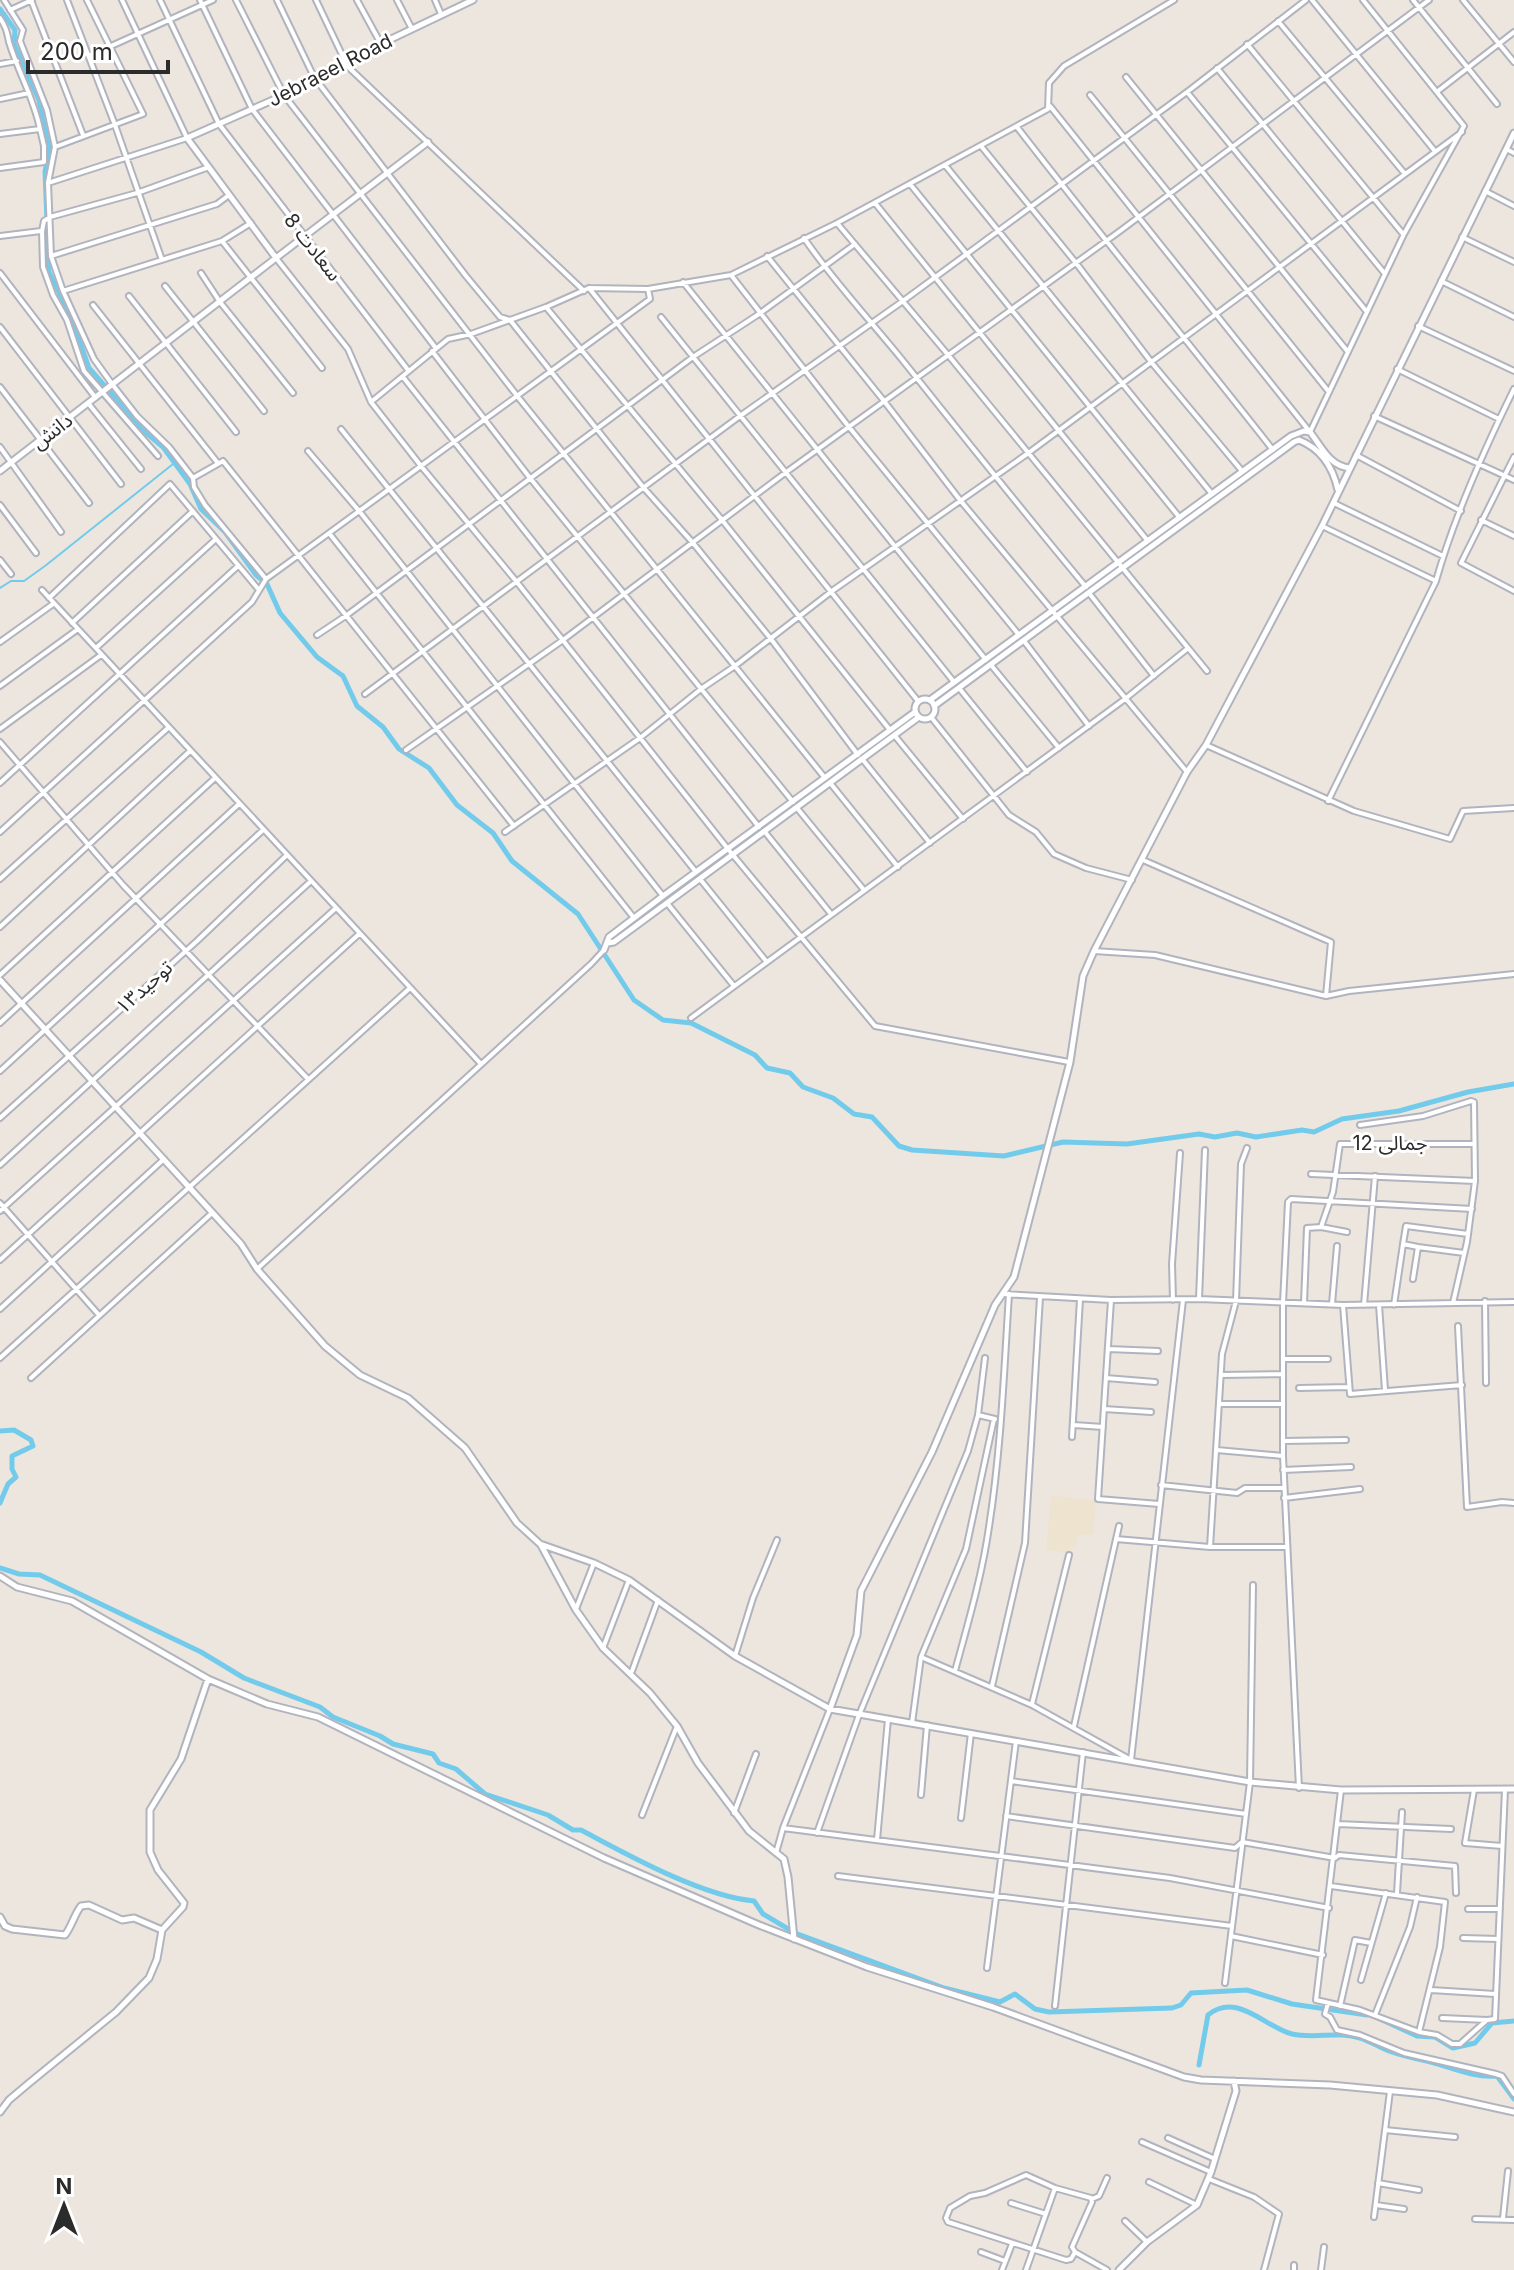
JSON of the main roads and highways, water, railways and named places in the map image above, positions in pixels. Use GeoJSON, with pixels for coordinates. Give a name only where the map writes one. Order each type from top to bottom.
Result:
{"type":"FeatureCollection","features":[{"type":"Feature","properties":{"kind":"waterway"},"geometry":{"type":"LineString","coordinates":[[0,9],[15,30],[14,44],[39,100],[49,148],[45,172],[49,272],[71,317],[89,368],[145,432],[163,447],[190,484],[201,509],[225,532],[256,575],[267,584],[280,613],[317,657],[343,676],[357,706],[383,727],[399,749],[429,768],[457,805],[493,833],[512,861],[578,914],[634,1000],[663,1020],[691,1023],[755,1055],[767,1068],[790,1073],[803,1087],[833,1098],[854,1114],[872,1117],[899,1146],[912,1150],[1004,1156],[1063,1142],[1127,1144],[1199,1134],[1215,1137],[1237,1133],[1256,1137],[1302,1130],[1314,1132],[1342,1119],[1399,1111],[1468,1092],[1514,1084]]}},
{"type":"Feature","properties":{"kind":"waterway"},"geometry":{"type":"LineString","coordinates":[[0,588],[11,581],[24,581],[45,566],[173,464]]}},
{"type":"Feature","properties":{"kind":"waterway"},"geometry":{"type":"LineString","coordinates":[[0,1431],[14,1430],[31,1440],[33,1446],[12,1456],[12,1469],[16,1477],[8,1484],[0,1503]]}},
{"type":"Feature","properties":{"kind":"waterway"},"geometry":{"type":"LineString","coordinates":[[0,1568],[19,1574],[40,1575],[201,1652],[244,1678],[320,1707],[333,1717],[393,1744],[433,1754],[439,1763],[456,1769],[485,1794],[548,1815],[573,1830],[581,1830],[688,1883],[733,1898],[754,1901],[763,1914],[795,1933],[944,1988],[1000,2002],[1015,1994],[1035,2009],[1049,2012],[1172,2008],[1181,2005],[1191,1993],[1247,1990],[1292,2004],[1367,2015]]}},
{"type":"Feature","properties":{"kind":"waterway"},"geometry":{"type":"LineString","coordinates":[[1199,2065],[1208,2015],[1230,2007],[1251,2013],[1292,2034],[1352,2036],[1404,2056],[1471,2074],[1497,2076],[1514,2099]]}},
{"type":"Feature","properties":{"kind":"waterway"},"geometry":{"type":"LineString","coordinates":[[1380,2019],[1417,2036],[1435,2037],[1453,2048],[1475,2043],[1492,2023],[1514,2021]]}}]}
